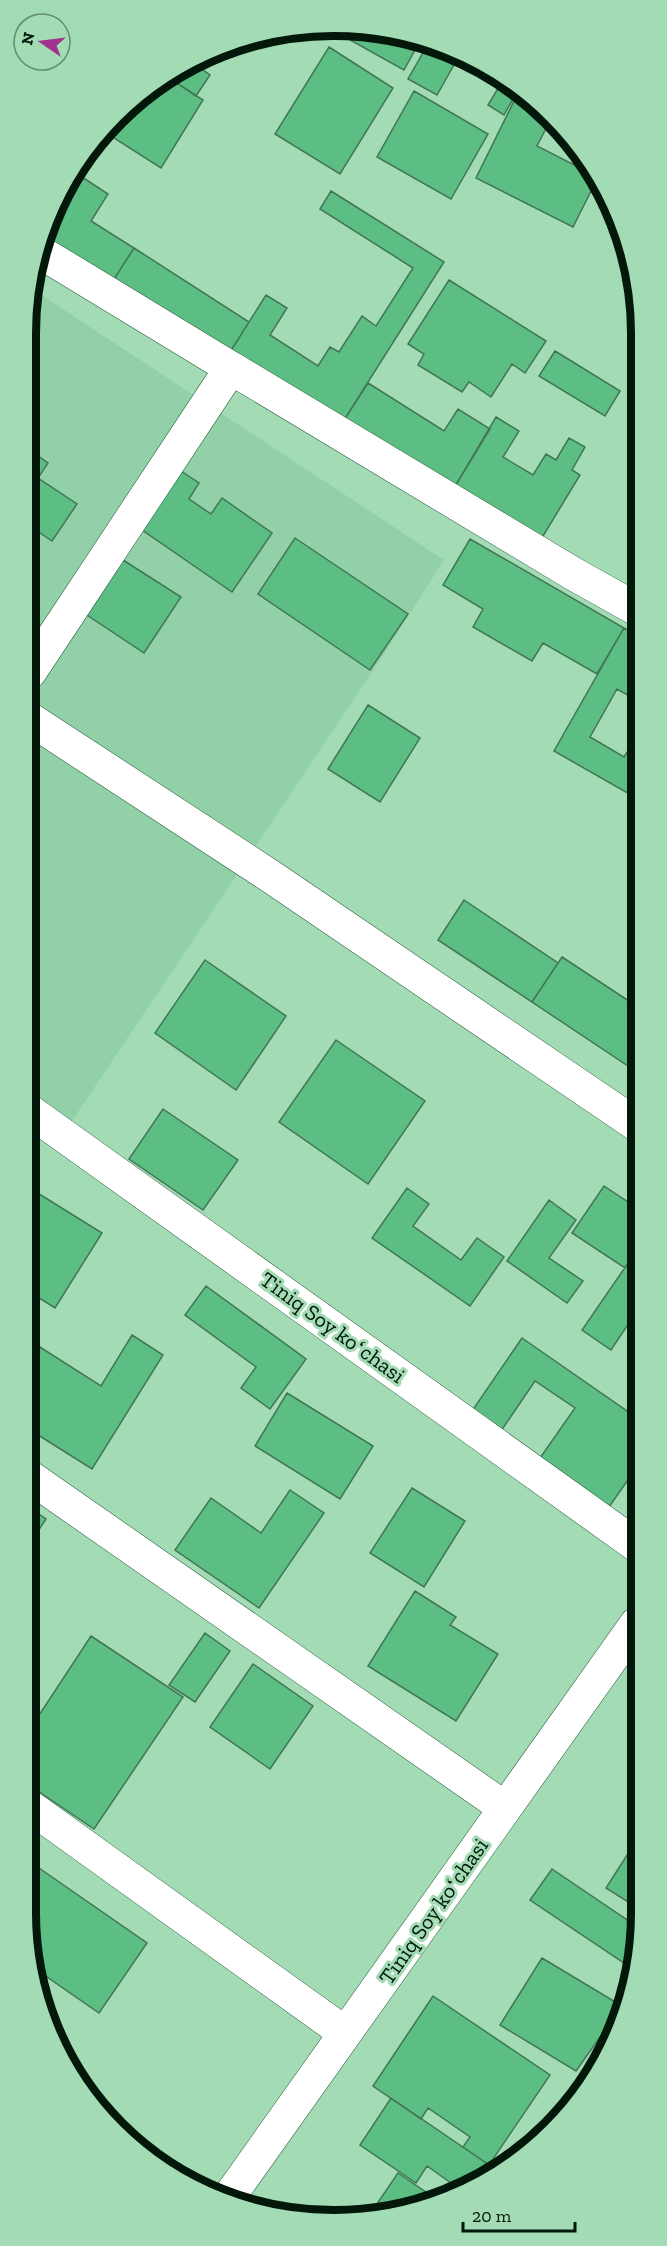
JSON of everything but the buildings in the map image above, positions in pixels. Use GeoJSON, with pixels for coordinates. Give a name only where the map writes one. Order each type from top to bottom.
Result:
{"type":"FeatureCollection","features":[{"type":"Feature","properties":{"kind":"street"},"geometry":{"type":"LineString","coordinates":[[46,256],[572,573],[631,606]]}},
{"type":"Feature","properties":{"kind":"street"},"geometry":{"type":"LineString","coordinates":[[36,663],[231,368]]}},
{"type":"Feature","properties":{"kind":"street"},"geometry":{"type":"LineString","coordinates":[[36,723],[270,876],[631,1121]]}},
{"type":"Feature","properties":{"kind":"street","name":"Tiniq Soy koʻchasi"},"geometry":{"type":"LineString","coordinates":[[36,1116],[631,1541]]}},
{"type":"Feature","properties":{"kind":"street"},"geometry":{"type":"LineString","coordinates":[[36,1481],[505,1808]]}},
{"type":"Feature","properties":{"kind":"street","name":"Tiniq Soy koʻchasi"},"geometry":{"type":"LineString","coordinates":[[233,2192],[631,1631]]}},
{"type":"Feature","properties":{"kind":"street"},"geometry":{"type":"LineString","coordinates":[[36,1811],[345,2033]]}},
{"type":"Feature","properties":{"kind":"shaded area"},"geometry":{"type":"Polygon","coordinates":[[[39,293],[444,560],[375,668],[68,1127],[36,1105],[36,334],[39,293]]]}}]}
